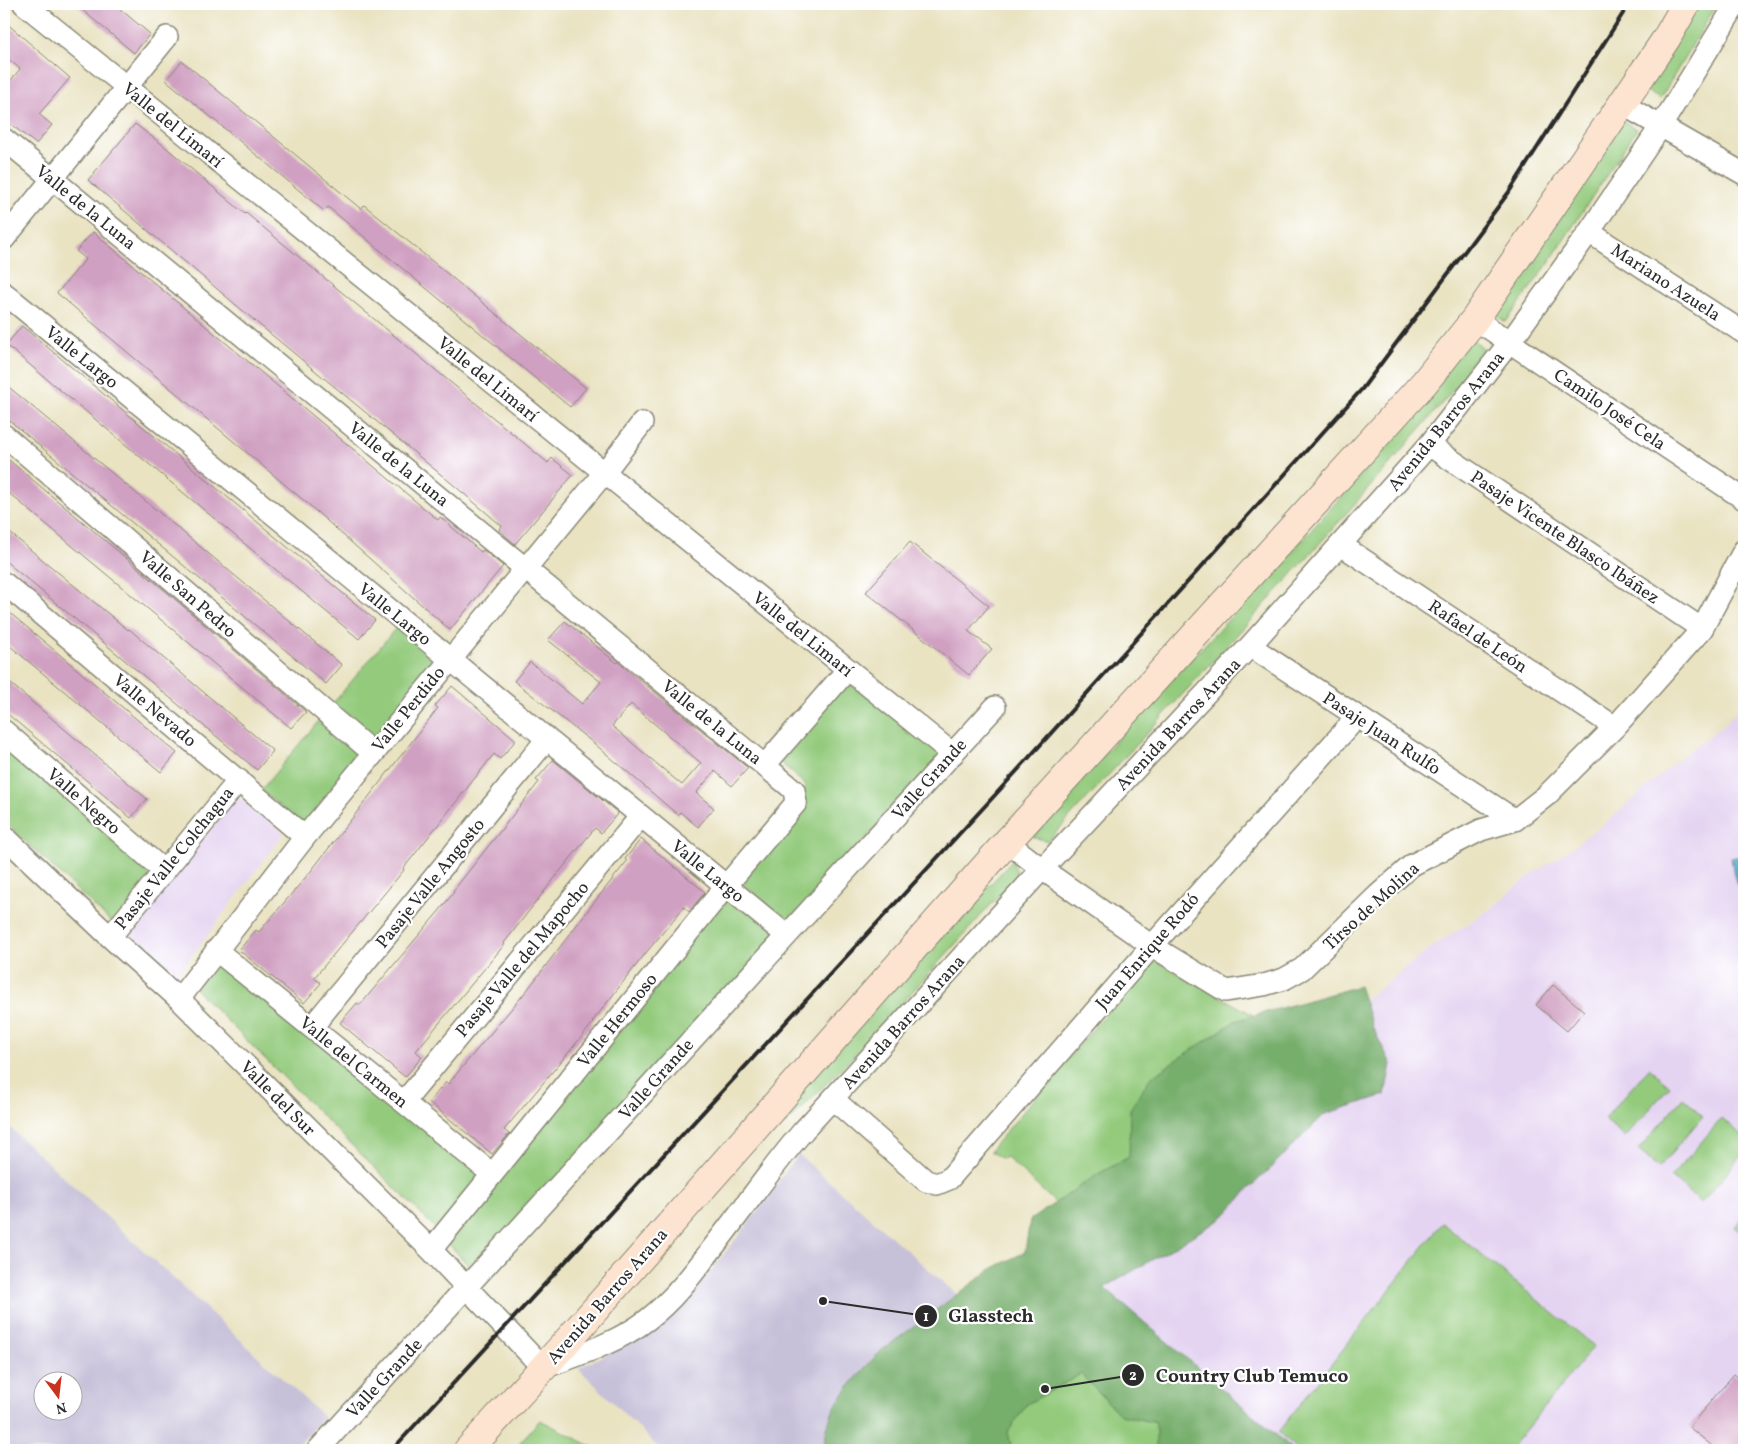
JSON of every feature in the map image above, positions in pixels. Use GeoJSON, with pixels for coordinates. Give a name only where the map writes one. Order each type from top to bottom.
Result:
{"type":"FeatureCollection","features":[{"type":"Feature","properties":{"kind":"main road","name":"Avenida Barros Arana"},"geometry":{"type":"LineString","coordinates":[[468,1450],[543,1368],[1007,842],[1424,384],[1474,319],[1666,39],[1686,4]]}},
{"type":"Feature","properties":{"kind":"street","name":"Valle del Limarí"},"geometry":{"type":"LineString","coordinates":[[24,4],[953,754]]}},
{"type":"Feature","properties":{"kind":"street","name":"Avenida Barros Arana"},"geometry":{"type":"LineString","coordinates":[[543,1368],[626,1334],[664,1306],[704,1260],[778,1161],[833,1099],[1341,545],[1428,445],[1510,342],[1589,232],[1737,12]]}},
{"type":"Feature","properties":{"kind":"street"},"geometry":{"type":"LineString","coordinates":[[4,239],[128,88],[167,37]]}},
{"type":"Feature","properties":{"kind":"street"},"geometry":{"type":"LineString","coordinates":[[1622,104],[1744,174]]}},
{"type":"Feature","properties":{"kind":"street","name":"Valle de la Luna"},"geometry":{"type":"LineString","coordinates":[[4,139],[794,790]]}},
{"type":"Feature","properties":{"kind":"street","name":"Mariano Azuela"},"geometry":{"type":"LineString","coordinates":[[1589,232],[1744,333]]}},
{"type":"Feature","properties":{"kind":"street","name":"Valle Largo"},"geometry":{"type":"LineString","coordinates":[[4,293],[786,935]]}},
{"type":"Feature","properties":{"kind":"street","name":"Camilo José Cela"},"geometry":{"type":"LineString","coordinates":[[1474,319],[1744,499]]}},
{"type":"Feature","properties":{"kind":"street","name":"Valle Perdido"},"geometry":{"type":"LineString","coordinates":[[179,999],[305,837],[526,569],[642,423]]}},
{"type":"Feature","properties":{"kind":"street","name":"Valle San Pedro"},"geometry":{"type":"LineString","coordinates":[[4,435],[373,753]]}},
{"type":"Feature","properties":{"kind":"street","name":"Pasaje Vicente Blasco Ibáñez"},"geometry":{"type":"LineString","coordinates":[[1428,445],[1702,629]]}},
{"type":"Feature","properties":{"kind":"street","name":"Rafael de León"},"geometry":{"type":"LineString","coordinates":[[1341,545],[1615,727]]}},
{"type":"Feature","properties":{"kind":"street","name":"Tirso de Molina"},"geometry":{"type":"LineString","coordinates":[[1007,842],[1042,869],[1152,946],[1226,990],[1264,985],[1284,979],[1302,969],[1378,894],[1412,865],[1481,830],[1515,820],[1547,796],[1615,727],[1702,629],[1744,550]]}},
{"type":"Feature","properties":{"kind":"street","name":"Valle Nevado"},"geometry":{"type":"LineString","coordinates":[[4,584],[305,837]]}},
{"type":"Feature","properties":{"kind":"street","name":"Pasaje Juan Rulfo"},"geometry":{"type":"LineString","coordinates":[[1250,646],[1515,820]]}},
{"type":"Feature","properties":{"kind":"street"},"geometry":{"type":"LineString","coordinates":[[765,765],[848,669]]}},
{"type":"Feature","properties":{"kind":"street","name":"Valle Grande"},"geometry":{"type":"LineString","coordinates":[[318,1450],[995,707]]}},
{"type":"Feature","properties":{"kind":"street","name":"Juan Enrique Rodó"},"geometry":{"type":"LineString","coordinates":[[833,1099],[926,1181],[937,1184],[949,1179],[1152,946],[1357,717]]}},
{"type":"Feature","properties":{"kind":"street","name":"Valle Negro"},"geometry":{"type":"LineString","coordinates":[[4,730],[164,871]]}},
{"type":"Feature","properties":{"kind":"street","name":"Pasaje Valle Angosto"},"geometry":{"type":"LineString","coordinates":[[312,1027],[548,739]]}},
{"type":"Feature","properties":{"kind":"street","name":"Pasaje Valle Colchagua"},"geometry":{"type":"LineString","coordinates":[[110,937],[239,780]]}},
{"type":"Feature","properties":{"kind":"street","name":"Valle Hermoso"},"geometry":{"type":"LineString","coordinates":[[430,1250],[726,886],[796,803],[794,790]]}},
{"type":"Feature","properties":{"kind":"street","name":"Pasaje Valle del Mapocho"},"geometry":{"type":"LineString","coordinates":[[404,1102],[641,816]]}},
{"type":"Feature","properties":{"kind":"street","name":"Valle del Sur"},"geometry":{"type":"LineString","coordinates":[[4,836],[110,937],[179,999],[430,1250],[543,1368]]}},
{"type":"Feature","properties":{"kind":"street","name":"Valle del Carmen"},"geometry":{"type":"LineString","coordinates":[[216,950],[492,1174]]}},
{"type":"Feature","properties":{"kind":"shaded area"},"geometry":{"type":"Polygon","coordinates":[[[1744,701],[1744,1450],[1278,1450],[1095,1294],[1344,1013],[1383,986],[1432,947],[1492,908],[1528,877],[1608,821],[1682,756],[1726,723],[1744,701]]]}},
{"type":"Feature","properties":{"kind":"shaded area"},"geometry":{"type":"Polygon","coordinates":[[[238,797],[284,833],[178,974],[126,931],[238,797]]]}},
{"type":"Feature","properties":{"kind":"shaded area"},"geometry":{"type":"Polygon","coordinates":[[[8,1126],[324,1417],[294,1450],[4,1450],[4,1130],[8,1126]]]}},
{"type":"Feature","properties":{"kind":"shaded area"},"geometry":{"type":"Polygon","coordinates":[[[798,1154],[980,1315],[871,1450],[661,1450],[578,1368],[638,1339],[698,1287],[754,1216],[798,1154]]]}},
{"type":"Feature","properties":{"kind":"green space"},"geometry":{"type":"Polygon","coordinates":[[[1699,4],[1717,4],[1660,99],[1643,89],[1699,4]]]}},
{"type":"Feature","properties":{"kind":"green space"},"geometry":{"type":"Polygon","coordinates":[[[1618,119],[1637,129],[1548,264],[1506,322],[1489,311],[1618,119]]]}},
{"type":"Feature","properties":{"kind":"green space"},"geometry":{"type":"Polygon","coordinates":[[[1471,338],[1486,351],[1379,476],[1270,599],[1048,841],[1033,837],[1137,716],[1270,576],[1390,442],[1471,338]]]}},
{"type":"Feature","properties":{"kind":"green space"},"geometry":{"type":"Polygon","coordinates":[[[400,623],[442,657],[372,743],[330,707],[400,623]]]}},
{"type":"Feature","properties":{"kind":"green space"},"geometry":{"type":"Polygon","coordinates":[[[852,671],[947,750],[789,923],[738,880],[802,805],[805,785],[777,759],[852,671]]]}},
{"type":"Feature","properties":{"kind":"green space"},"geometry":{"type":"Polygon","coordinates":[[[321,718],[363,754],[304,827],[261,790],[321,718]]]}},
{"type":"Feature","properties":{"kind":"green space"},"geometry":{"type":"Polygon","coordinates":[[[4,737],[156,872],[114,925],[4,821],[4,737]]]}},
{"type":"Feature","properties":{"kind":"green space"},"geometry":{"type":"Polygon","coordinates":[[[1012,861],[1018,875],[855,1055],[785,1125],[774,1117],[1012,861]]]}},
{"type":"Feature","properties":{"kind":"green space"},"geometry":{"type":"Polygon","coordinates":[[[731,889],[782,932],[474,1272],[448,1243],[731,889]]]}},
{"type":"Feature","properties":{"kind":"green space"},"geometry":{"type":"Polygon","coordinates":[[[217,959],[486,1177],[440,1233],[194,988],[217,959]]]}},
{"type":"Feature","properties":{"kind":"green space"},"geometry":{"type":"Polygon","coordinates":[[[1152,959],[1297,1039],[1085,1230],[1006,1157],[1002,1159],[990,1151],[1152,959]]]}},
{"type":"Feature","properties":{"kind":"green space"},"geometry":{"type":"Polygon","coordinates":[[[1359,986],[1373,1028],[1391,1064],[1385,1095],[1325,1114],[1221,1219],[1104,1288],[1294,1450],[1156,1450],[1156,1423],[1120,1415],[1081,1374],[1027,1404],[1008,1432],[1012,1450],[823,1450],[828,1424],[835,1408],[853,1382],[881,1351],[993,1268],[1025,1252],[1030,1220],[1098,1174],[1129,1157],[1130,1109],[1150,1078],[1235,1021],[1359,986]]]}},
{"type":"Feature","properties":{"kind":"green space"},"geometry":{"type":"Polygon","coordinates":[[[1649,1068],[1670,1086],[1625,1137],[1604,1119],[1649,1068]]]}},
{"type":"Feature","properties":{"kind":"green space"},"geometry":{"type":"Polygon","coordinates":[[[1683,1098],[1703,1116],[1659,1168],[1638,1150],[1683,1098]]]}},
{"type":"Feature","properties":{"kind":"green space"},"geometry":{"type":"Polygon","coordinates":[[[1722,1118],[1744,1137],[1744,1152],[1701,1203],[1671,1177],[1722,1118]]]}},
{"type":"Feature","properties":{"kind":"green space"},"geometry":{"type":"Polygon","coordinates":[[[1744,1215],[1744,1235],[1735,1227],[1744,1215]]]}},
{"type":"Feature","properties":{"kind":"green space"},"geometry":{"type":"Polygon","coordinates":[[[1442,1223],[1594,1346],[1509,1450],[1299,1450],[1278,1432],[1442,1223]]]}},
{"type":"Feature","properties":{"kind":"green space"},"geometry":{"type":"Polygon","coordinates":[[[980,1315],[1278,1450],[871,1450],[980,1315]]]}},
{"type":"Feature","properties":{"kind":"green space"},"geometry":{"type":"Polygon","coordinates":[[[540,1420],[599,1450],[513,1450],[540,1420]]]}},
{"type":"Feature","properties":{"kind":"water"},"geometry":{"type":"Polygon","coordinates":[[[1744,855],[1744,896],[1736,883],[1731,858],[1744,855]]]}},
{"type":"Feature","properties":{"kind":"building"},"geometry":{"type":"Polygon","coordinates":[[[75,4],[114,4],[150,34],[134,53],[75,4]]]}},
{"type":"Feature","properties":{"kind":"building"},"geometry":{"type":"Polygon","coordinates":[[[4,21],[70,78],[39,114],[52,125],[36,144],[4,119],[4,89],[20,69],[4,55],[4,21]]]}},
{"type":"Feature","properties":{"kind":"building"},"geometry":{"type":"Polygon","coordinates":[[[182,61],[361,209],[364,205],[586,388],[570,407],[328,207],[324,211],[166,80],[182,61]]]}},
{"type":"Feature","properties":{"kind":"building"},"geometry":{"type":"Polygon","coordinates":[[[135,124],[246,213],[548,463],[552,458],[573,475],[515,544],[499,530],[502,526],[88,180],[135,124]]]}},
{"type":"Feature","properties":{"kind":"building"},"geometry":{"type":"Polygon","coordinates":[[[93,232],[438,520],[440,517],[481,552],[483,550],[503,566],[450,630],[308,504],[57,293],[86,259],[76,251],[93,232]]]}},
{"type":"Feature","properties":{"kind":"building"},"geometry":{"type":"Polygon","coordinates":[[[22,326],[375,620],[359,639],[6,345],[22,326]]]}},
{"type":"Feature","properties":{"kind":"building"},"geometry":{"type":"Polygon","coordinates":[[[4,383],[342,665],[326,684],[4,416],[4,383]]]}},
{"type":"Feature","properties":{"kind":"building"},"geometry":{"type":"Polygon","coordinates":[[[4,456],[306,712],[291,728],[4,489],[4,456]]]}},
{"type":"Feature","properties":{"kind":"building"},"geometry":{"type":"Polygon","coordinates":[[[4,528],[129,629],[273,751],[257,770],[4,560],[4,528]]]}},
{"type":"Feature","properties":{"kind":"building"},"geometry":{"type":"Polygon","coordinates":[[[910,542],[989,606],[968,631],[992,649],[969,675],[866,592],[910,542]]]}},
{"type":"Feature","properties":{"kind":"building"},"geometry":{"type":"Polygon","coordinates":[[[4,608],[177,753],[161,772],[4,641],[4,608]]]}},
{"type":"Feature","properties":{"kind":"building"},"geometry":{"type":"Polygon","coordinates":[[[565,621],[748,768],[732,786],[715,771],[696,793],[714,808],[698,827],[680,812],[678,815],[596,745],[514,681],[530,662],[582,704],[601,682],[548,640],[565,621]],[[631,704],[612,726],[682,785],[701,763],[631,704]]]}},
{"type":"Feature","properties":{"kind":"building"},"geometry":{"type":"Polygon","coordinates":[[[4,678],[147,799],[131,818],[4,711],[4,678]]]}},
{"type":"Feature","properties":{"kind":"building"},"geometry":{"type":"Polygon","coordinates":[[[452,686],[516,740],[500,759],[494,754],[404,870],[314,978],[321,983],[304,1003],[239,950],[256,930],[259,932],[311,871],[438,708],[435,706],[452,686]]]}},
{"type":"Feature","properties":{"kind":"building"},"geometry":{"type":"Polygon","coordinates":[[[553,760],[618,813],[601,833],[595,828],[557,875],[505,944],[416,1051],[422,1057],[405,1077],[340,1023],[357,1003],[360,1005],[440,910],[539,782],[536,780],[553,760]]]}},
{"type":"Feature","properties":{"kind":"building"},"geometry":{"type":"Polygon","coordinates":[[[641,839],[705,892],[689,912],[684,907],[645,954],[593,1023],[504,1130],[509,1134],[492,1154],[429,1102],[446,1082],[448,1084],[528,989],[627,861],[625,859],[641,839]]]}},
{"type":"Feature","properties":{"kind":"building"},"geometry":{"type":"Polygon","coordinates":[[[1553,985],[1584,1011],[1567,1031],[1536,1005],[1553,985]]]}},
{"type":"Feature","properties":{"kind":"building"},"geometry":{"type":"Polygon","coordinates":[[[1734,1374],[1744,1382],[1744,1450],[1717,1450],[1689,1427],[1734,1374]]]}},
{"type":"Feature","properties":{"kind":"railway"},"geometry":{"type":"LineString","coordinates":[[392,1450],[996,794],[1362,389],[1509,192],[1629,4]]}},
{"type":"Feature","properties":{"kind":"place","name":"Glasstech"},"geometry":{"type":"Point","coordinates":[823,1301]}},
{"type":"Feature","properties":{"kind":"place","name":"Country Club Temuco"},"geometry":{"type":"Point","coordinates":[1045,1389]}}]}
